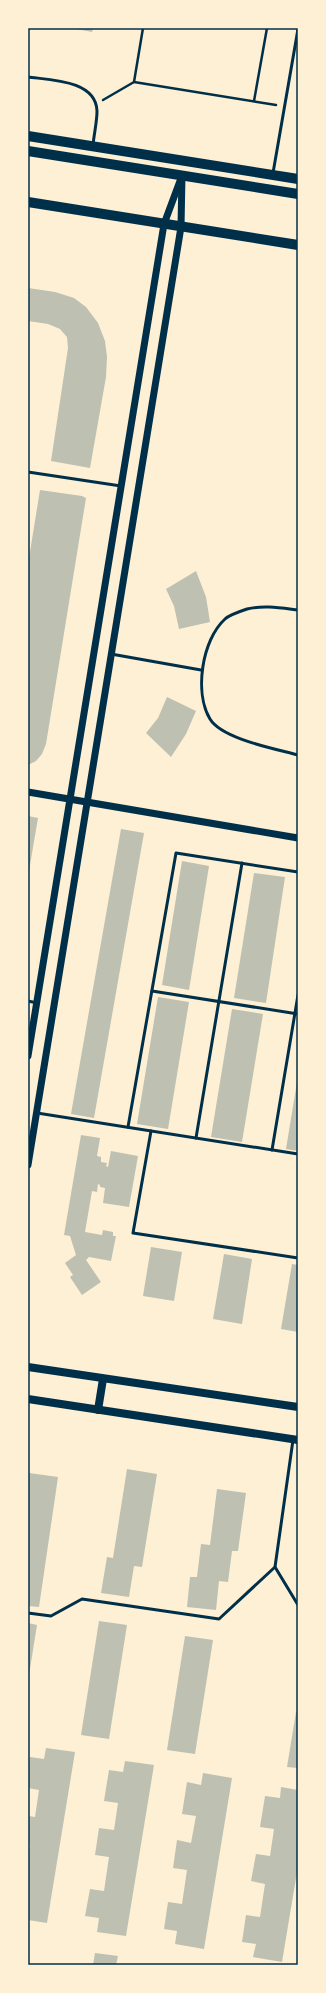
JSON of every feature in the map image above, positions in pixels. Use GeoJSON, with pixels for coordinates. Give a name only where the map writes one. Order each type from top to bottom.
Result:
{"type":"FeatureCollection","features":[{"type":"Feature","properties":{"kind":"main road"},"geometry":{"type":"LineString","coordinates":[[28,136],[298,179]]}},
{"type":"Feature","properties":{"kind":"main road"},"geometry":{"type":"LineString","coordinates":[[28,151],[298,194]]}},
{"type":"Feature","properties":{"kind":"main road"},"geometry":{"type":"LineString","coordinates":[[28,202],[298,245]]}},
{"type":"Feature","properties":{"kind":"main road"},"geometry":{"type":"LineString","coordinates":[[28,1367],[298,1407]]}},
{"type":"Feature","properties":{"kind":"main road"},"geometry":{"type":"LineString","coordinates":[[98,1410],[103,1379]]}},
{"type":"Feature","properties":{"kind":"main road"},"geometry":{"type":"LineString","coordinates":[[28,1399],[296,1440]]}},
{"type":"Feature","properties":{"kind":"street"},"geometry":{"type":"LineString","coordinates":[[28,1056],[164,224],[182,175]]}},
{"type":"Feature","properties":{"kind":"street"},"geometry":{"type":"LineString","coordinates":[[28,1165],[181,227],[182,175]]}},
{"type":"Feature","properties":{"kind":"street"},"geometry":{"type":"LineString","coordinates":[[28,792],[298,838]]}},
{"type":"Feature","properties":{"kind":"lane"},"geometry":{"type":"LineString","coordinates":[[273,175],[298,29]]}},
{"type":"Feature","properties":{"kind":"lane"},"geometry":{"type":"LineString","coordinates":[[28,77],[73,84],[83,89],[96,104],[97,111],[93,146]]}},
{"type":"Feature","properties":{"kind":"lane"},"geometry":{"type":"LineString","coordinates":[[28,472],[121,486]]}},
{"type":"Feature","properties":{"kind":"lane"},"geometry":{"type":"LineString","coordinates":[[298,610],[264,607],[246,610],[225,619],[210,641],[201,670],[203,697],[210,719],[225,732],[245,741],[298,755]]}},
{"type":"Feature","properties":{"kind":"lane"},"geometry":{"type":"LineString","coordinates":[[112,654],[201,670]]}},
{"type":"Feature","properties":{"kind":"lane"},"geometry":{"type":"LineString","coordinates":[[128,1127],[176,853],[298,872]]}},
{"type":"Feature","properties":{"kind":"lane"},"geometry":{"type":"LineString","coordinates":[[196,1138],[242,863]]}},
{"type":"Feature","properties":{"kind":"lane"},"geometry":{"type":"LineString","coordinates":[[152,991],[296,1014]]}},
{"type":"Feature","properties":{"kind":"lane"},"geometry":{"type":"LineString","coordinates":[[272,1150],[296,1014],[298,994]]}},
{"type":"Feature","properties":{"kind":"lane"},"geometry":{"type":"LineString","coordinates":[[28,1001],[37,1003]]}},
{"type":"Feature","properties":{"kind":"lane"},"geometry":{"type":"LineString","coordinates":[[37,1113],[298,1154]]}},
{"type":"Feature","properties":{"kind":"lane"},"geometry":{"type":"LineString","coordinates":[[151,1131],[133,1233],[298,1258]]}},
{"type":"Feature","properties":{"kind":"lane"},"geometry":{"type":"LineString","coordinates":[[28,1613],[51,1616],[82,1599],[218,1619],[275,1568],[296,1440]]}},
{"type":"Feature","properties":{"kind":"lane"},"geometry":{"type":"LineString","coordinates":[[275,1568],[298,1605]]}},
{"type":"Feature","properties":{"kind":"path"},"geometry":{"type":"LineString","coordinates":[[134,82],[143,28]]}},
{"type":"Feature","properties":{"kind":"path"},"geometry":{"type":"LineString","coordinates":[[254,101],[266,28]]}},
{"type":"Feature","properties":{"kind":"path"},"geometry":{"type":"LineString","coordinates":[[96,104],[134,82],[285,106]]}},
{"type":"Feature","properties":{"kind":"building"},"geometry":{"type":"Polygon","coordinates":[[[71,28],[93,28],[92,32],[71,28]]]}},
{"type":"Feature","properties":{"kind":"building"},"geometry":{"type":"Polygon","coordinates":[[[28,288],[55,292],[74,298],[86,307],[98,323],[105,341],[107,357],[106,377],[90,468],[51,461],[68,348],[67,337],[60,329],[48,324],[28,321],[28,288]]]}},
{"type":"Feature","properties":{"kind":"building"},"geometry":{"type":"Polygon","coordinates":[[[40,490],[82,496],[86,498],[46,744],[42,754],[36,761],[28,765],[28,564],[40,490]]]}},
{"type":"Feature","properties":{"kind":"building"},"geometry":{"type":"Polygon","coordinates":[[[196,571],[206,597],[210,622],[179,629],[174,606],[166,589],[196,571]]]}},
{"type":"Feature","properties":{"kind":"building"},"geometry":{"type":"Polygon","coordinates":[[[167,697],[196,711],[186,734],[171,757],[146,733],[158,718],[167,697]]]}},
{"type":"Feature","properties":{"kind":"building"},"geometry":{"type":"Polygon","coordinates":[[[28,816],[38,818],[29,871],[28,871],[28,816]]]}},
{"type":"Feature","properties":{"kind":"building"},"geometry":{"type":"Polygon","coordinates":[[[121,829],[144,833],[94,1118],[71,1114],[121,829]]]}},
{"type":"Feature","properties":{"kind":"building"},"geometry":{"type":"Polygon","coordinates":[[[182,861],[209,866],[189,990],[162,985],[182,861]]]}},
{"type":"Feature","properties":{"kind":"building"},"geometry":{"type":"Polygon","coordinates":[[[254,873],[285,877],[266,1003],[234,998],[254,873]]]}},
{"type":"Feature","properties":{"kind":"building"},"geometry":{"type":"Polygon","coordinates":[[[158,997],[189,1002],[168,1129],[137,1124],[158,997]]]}},
{"type":"Feature","properties":{"kind":"building"},"geometry":{"type":"Polygon","coordinates":[[[232,1009],[263,1014],[242,1142],[211,1137],[232,1009]]]}},
{"type":"Feature","properties":{"kind":"building"},"geometry":{"type":"Polygon","coordinates":[[[298,1082],[298,1151],[286,1149],[298,1082]]]}},
{"type":"Feature","properties":{"kind":"building"},"geometry":{"type":"Polygon","coordinates":[[[81,1135],[100,1138],[97,1156],[101,1157],[101,1162],[107,1163],[106,1166],[108,1167],[111,1151],[138,1156],[129,1207],[103,1203],[105,1188],[100,1187],[98,1184],[97,1192],[92,1191],[85,1232],[102,1235],[103,1230],[113,1232],[113,1236],[116,1236],[111,1261],[89,1257],[86,1260],[101,1282],[82,1295],[70,1277],[73,1275],[65,1263],[76,1255],[70,1236],[64,1235],[81,1135]]]}},
{"type":"Feature","properties":{"kind":"building"},"geometry":{"type":"Polygon","coordinates":[[[151,1247],[182,1252],[174,1301],[143,1296],[151,1247]]]}},
{"type":"Feature","properties":{"kind":"building"},"geometry":{"type":"Polygon","coordinates":[[[224,1254],[252,1259],[242,1324],[213,1319],[224,1254]]]}},
{"type":"Feature","properties":{"kind":"building"},"geometry":{"type":"Polygon","coordinates":[[[292,1264],[298,1265],[298,1332],[281,1329],[292,1264]]]}},
{"type":"Feature","properties":{"kind":"building"},"geometry":{"type":"Polygon","coordinates":[[[127,1469],[157,1474],[142,1567],[134,1566],[129,1597],[101,1593],[107,1557],[113,1558],[127,1469]]]}},
{"type":"Feature","properties":{"kind":"building"},"geometry":{"type":"Polygon","coordinates":[[[29,1473],[58,1477],[39,1607],[28,1606],[29,1473]]]}},
{"type":"Feature","properties":{"kind":"building"},"geometry":{"type":"Polygon","coordinates":[[[217,1489],[246,1493],[238,1551],[232,1551],[228,1582],[219,1581],[216,1610],[187,1607],[190,1577],[197,1577],[201,1544],[210,1545],[217,1489]]]}},
{"type":"Feature","properties":{"kind":"building"},"geometry":{"type":"Polygon","coordinates":[[[99,1621],[127,1625],[109,1739],[81,1735],[99,1621]]]}},
{"type":"Feature","properties":{"kind":"building"},"geometry":{"type":"Polygon","coordinates":[[[28,1623],[37,1625],[29,1675],[28,1675],[28,1623]]]}},
{"type":"Feature","properties":{"kind":"building"},"geometry":{"type":"Polygon","coordinates":[[[185,1636],[213,1640],[195,1754],[167,1750],[185,1636]]]}},
{"type":"Feature","properties":{"kind":"building"},"geometry":{"type":"Polygon","coordinates":[[[296,1712],[298,1712],[298,1768],[287,1767],[296,1712]]]}},
{"type":"Feature","properties":{"kind":"building"},"geometry":{"type":"Polygon","coordinates":[[[46,1748],[75,1752],[47,1923],[28,1920],[28,1860],[30,1844],[28,1844],[28,1816],[35,1817],[39,1790],[28,1788],[28,1770],[30,1757],[44,1759],[46,1748]]]}},
{"type":"Feature","properties":{"kind":"building"},"geometry":{"type":"Polygon","coordinates":[[[125,1761],[154,1765],[126,1936],[97,1932],[99,1918],[85,1916],[90,1889],[104,1891],[109,1857],[95,1855],[99,1828],[114,1830],[118,1803],[104,1801],[109,1770],[123,1772],[125,1761]]]}},
{"type":"Feature","properties":{"kind":"building"},"geometry":{"type":"Polygon","coordinates":[[[203,1773],[232,1778],[204,1949],[175,1944],[177,1931],[164,1929],[168,1902],[182,1904],[187,1870],[173,1868],[177,1840],[191,1843],[196,1816],[182,1814],[187,1782],[201,1785],[203,1773]]]}},
{"type":"Feature","properties":{"kind":"building"},"geometry":{"type":"Polygon","coordinates":[[[281,1787],[298,1790],[298,1866],[282,1962],[253,1957],[256,1944],[242,1942],[246,1915],[260,1917],[265,1884],[251,1881],[256,1854],[270,1856],[274,1829],[260,1827],[265,1796],[280,1798],[281,1787]]]}},
{"type":"Feature","properties":{"kind":"building"},"geometry":{"type":"Polygon","coordinates":[[[95,1953],[118,1956],[116,1965],[93,1965],[95,1953]]]}}]}
